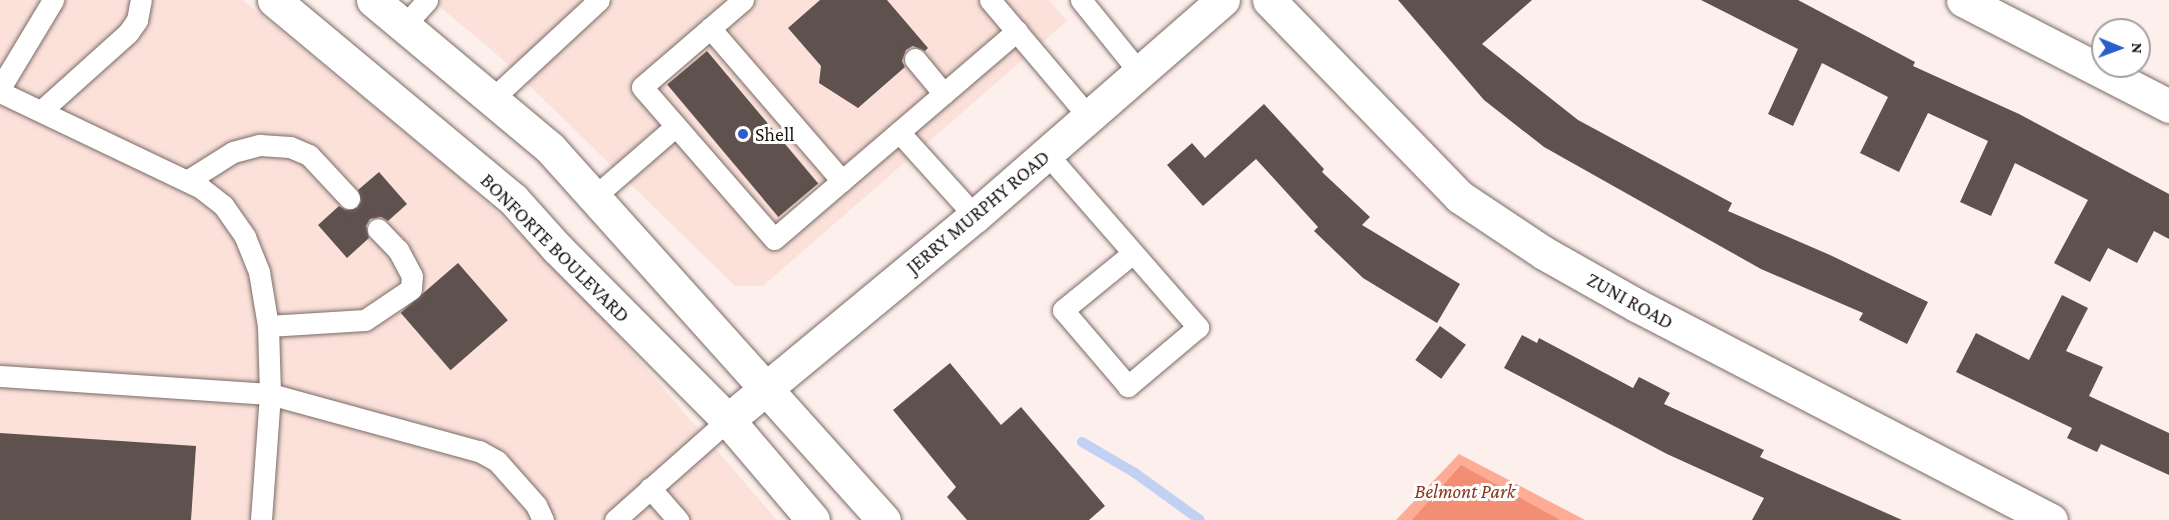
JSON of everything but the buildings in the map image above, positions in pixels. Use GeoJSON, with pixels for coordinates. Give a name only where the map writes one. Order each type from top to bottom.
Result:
{"type":"FeatureCollection","features":[{"type":"Feature","properties":{"kind":"street","name":"BONFORTE BOULEVARD"},"geometry":{"type":"LineString","coordinates":[[274,0],[513,200],[556,248],[728,420],[813,520]]}},
{"type":"Feature","properties":{"kind":"street"},"geometry":{"type":"LineString","coordinates":[[373,0],[550,148],[884,520]]}},
{"type":"Feature","properties":{"kind":"street","name":"JERRY MURPHY ROAD"},"geometry":{"type":"LineString","coordinates":[[728,420],[975,216],[1223,0]]}},
{"type":"Feature","properties":{"kind":"street","name":"ZUNI ROAD"},"geometry":{"type":"LineString","coordinates":[[1269,0],[1460,197],[1544,253],[1638,306],[2051,520]]}},
{"type":"Feature","properties":{"kind":"street"},"geometry":{"type":"LineString","coordinates":[[1963,0],[2169,106]]}},
{"type":"Feature","properties":{"kind":"lane"},"geometry":{"type":"LineString","coordinates":[[53,0],[0,90],[201,188],[223,205],[245,237],[259,272],[268,326],[270,394],[261,520]]}},
{"type":"Feature","properties":{"kind":"lane"},"geometry":{"type":"LineString","coordinates":[[41,111],[128,33],[137,20],[141,0]]}},
{"type":"Feature","properties":{"kind":"lane"},"geometry":{"type":"LineString","coordinates":[[403,27],[427,0]]}},
{"type":"Feature","properties":{"kind":"lane"},"geometry":{"type":"LineString","coordinates":[[491,100],[599,0]]}},
{"type":"Feature","properties":{"kind":"lane"},"geometry":{"type":"LineString","coordinates":[[743,0],[642,87],[774,239],[1017,31]]}},
{"type":"Feature","properties":{"kind":"lane"},"geometry":{"type":"LineString","coordinates":[[990,0],[1089,117]]}},
{"type":"Feature","properties":{"kind":"lane"},"geometry":{"type":"LineString","coordinates":[[1081,0],[1140,72]]}},
{"type":"Feature","properties":{"kind":"lane"},"geometry":{"type":"LineString","coordinates":[[710,28],[842,181]]}},
{"type":"Feature","properties":{"kind":"lane"},"geometry":{"type":"LineString","coordinates":[[915,59],[944,94]]}},
{"type":"Feature","properties":{"kind":"lane"},"geometry":{"type":"LineString","coordinates":[[594,197],[676,126]]}},
{"type":"Feature","properties":{"kind":"lane"},"geometry":{"type":"LineString","coordinates":[[899,132],[975,216]]}},
{"type":"Feature","properties":{"kind":"lane"},"geometry":{"type":"LineString","coordinates":[[187,181],[233,152],[260,145],[290,147],[309,155],[349,198]]}},
{"type":"Feature","properties":{"kind":"lane"},"geometry":{"type":"LineString","coordinates":[[1047,153],[1198,327],[1128,386],[1063,310],[1133,253]]}},
{"type":"Feature","properties":{"kind":"lane"},"geometry":{"type":"LineString","coordinates":[[268,326],[365,320],[411,289],[412,276],[398,250],[378,229]]}},
{"type":"Feature","properties":{"kind":"lane"},"geometry":{"type":"LineString","coordinates":[[0,376],[270,394],[479,451],[497,461],[536,505],[543,520]]}},
{"type":"Feature","properties":{"kind":"lane"},"geometry":{"type":"LineString","coordinates":[[615,520],[728,420]]}},
{"type":"Feature","properties":{"kind":"lane"},"geometry":{"type":"LineString","coordinates":[[651,488],[678,520]]}},
{"type":"Feature","properties":{"kind":"shaded area"},"geometry":{"type":"Polygon","coordinates":[[[0,0],[243,0],[460,178],[526,240],[593,307],[777,520],[0,520],[0,0]]]}},
{"type":"Feature","properties":{"kind":"shaded area"},"geometry":{"type":"Polygon","coordinates":[[[432,0],[1049,0],[1067,21],[763,286],[735,286],[501,58],[432,0]]]}},
{"type":"Feature","properties":{"kind":"green space","name":"Belmont Park"},"geometry":{"type":"Polygon","coordinates":[[[1459,454],[1585,520],[1396,520],[1459,454]]]}},
{"type":"Feature","properties":{"kind":"green space","name":"Belmont Park"},"geometry":{"type":"Polygon","coordinates":[[[1461,465],[1560,520],[1412,520],[1461,465]]]}},
{"type":"Feature","properties":{"kind":"waterway"},"geometry":{"type":"LineString","coordinates":[[1082,442],[1135,473],[1200,520]]}},
{"type":"Feature","properties":{"kind":"place","name":"Shell"},"geometry":{"type":"Point","coordinates":[743,134]}}]}
